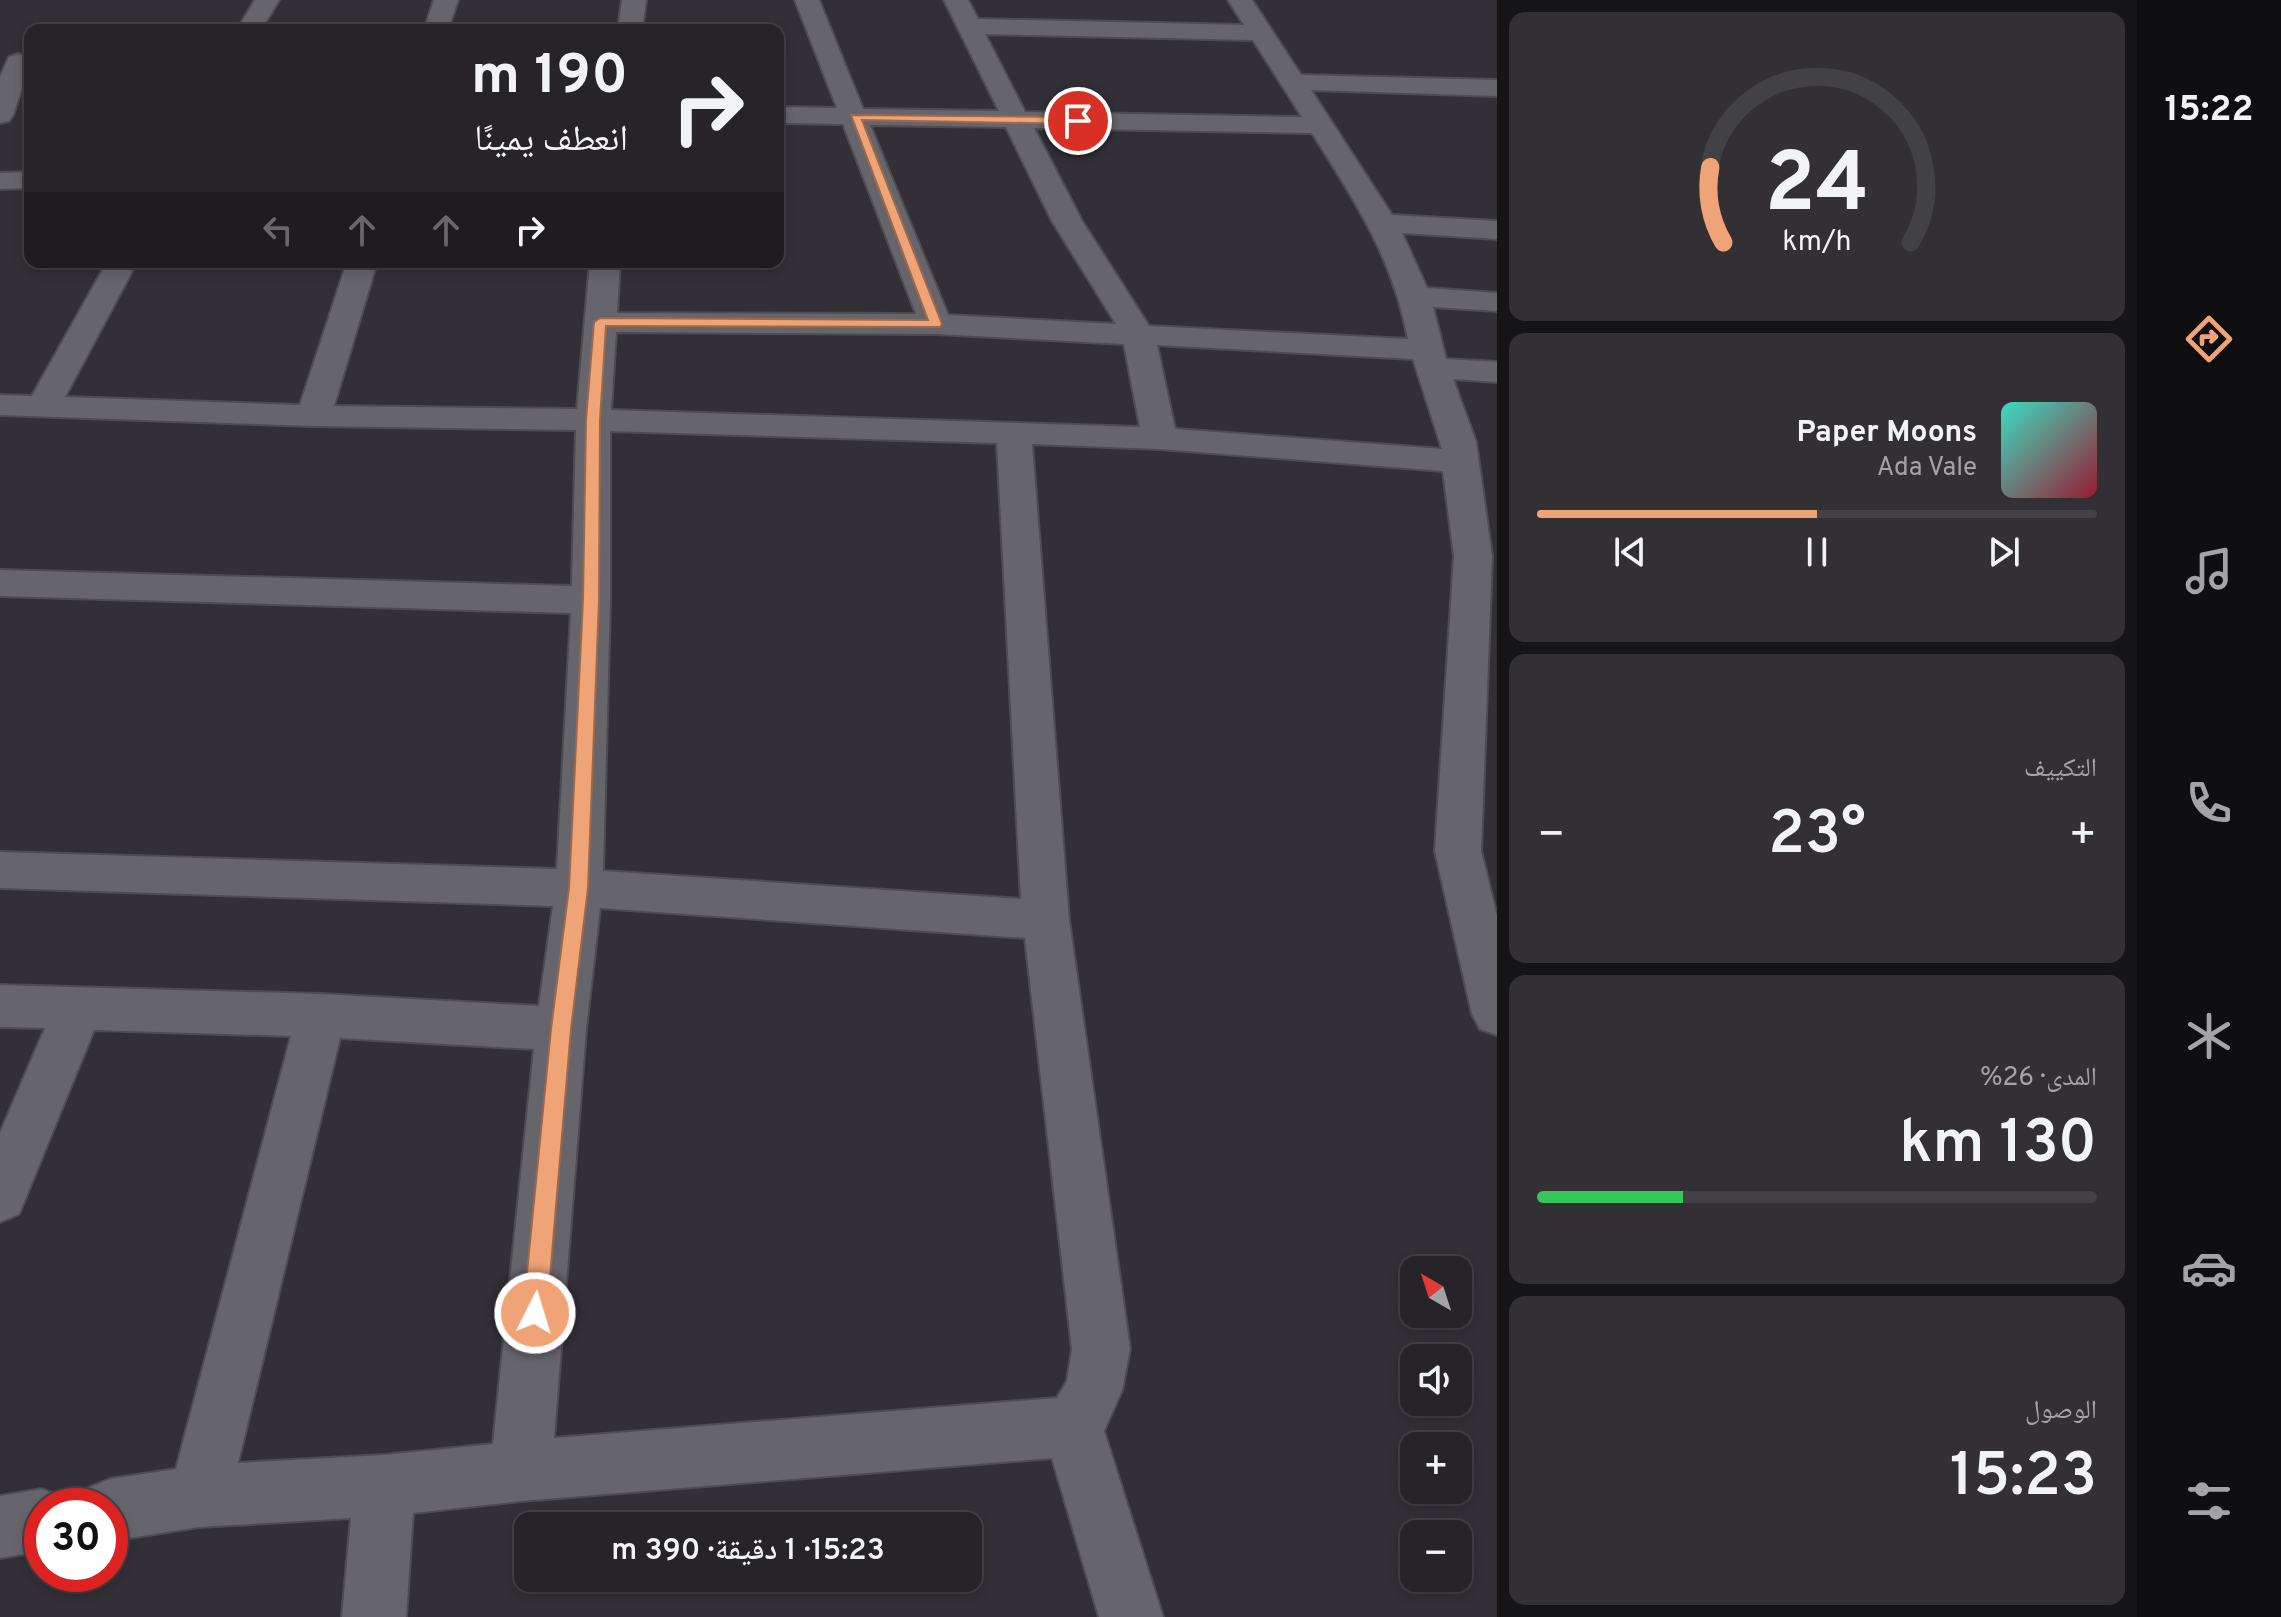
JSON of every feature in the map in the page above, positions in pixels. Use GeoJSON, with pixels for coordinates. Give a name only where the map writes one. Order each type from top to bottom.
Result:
{"type":"FeatureCollection","features":[{"type":"Feature","properties":{"kind":"street"},"geometry":{"type":"LineString","coordinates":[[253,24],[267,0]]}},
{"type":"Feature","properties":{"kind":"street"},"geometry":{"type":"LineString","coordinates":[[438,24],[446,0]]}},
{"type":"Feature","properties":{"kind":"street"},"geometry":{"type":"LineString","coordinates":[[631,24],[634,0]]}},
{"type":"Feature","properties":{"kind":"street"},"geometry":{"type":"LineString","coordinates":[[807,0],[936,324]]}},
{"type":"Feature","properties":{"kind":"street"},"geometry":{"type":"LineString","coordinates":[[956,0],[1067,221],[1138,333],[1160,438]]}},
{"type":"Feature","properties":{"kind":"street"},"geometry":{"type":"LineString","coordinates":[[1240,0],[1383,223],[1415,296],[1429,359],[1459,452],[1485,557],[1477,852],[1497,1014]]}},
{"type":"Feature","properties":{"kind":"street"},"geometry":{"type":"LineString","coordinates":[[971,26],[1262,33]]}},
{"type":"Feature","properties":{"kind":"street"},"geometry":{"type":"LineString","coordinates":[[0,115],[16,62]]}},
{"type":"Feature","properties":{"kind":"street"},"geometry":{"type":"LineString","coordinates":[[1293,82],[1497,88]]}},
{"type":"Feature","properties":{"kind":"street"},"geometry":{"type":"LineString","coordinates":[[784,115],[1320,125]]}},
{"type":"Feature","properties":{"kind":"street"},"geometry":{"type":"LineString","coordinates":[[0,181],[24,180]]}},
{"type":"Feature","properties":{"kind":"street"},"geometry":{"type":"LineString","coordinates":[[1383,223],[1497,230]]}},
{"type":"Feature","properties":{"kind":"street"},"geometry":{"type":"LineString","coordinates":[[43,407],[119,268]]}},
{"type":"Feature","properties":{"kind":"street"},"geometry":{"type":"LineString","coordinates":[[314,416],[360,268]]}},
{"type":"Feature","properties":{"kind":"street"},"geometry":{"type":"LineString","coordinates":[[521,1471],[561,1029],[579,888],[591,600],[593,420],[604,268]]}},
{"type":"Feature","properties":{"kind":"street"},"geometry":{"type":"LineString","coordinates":[[1415,296],[1497,302]]}},
{"type":"Feature","properties":{"kind":"street"},"geometry":{"type":"LineString","coordinates":[[600,322],[936,324],[1138,333],[1429,359],[1497,372]]}},
{"type":"Feature","properties":{"kind":"street"},"geometry":{"type":"LineString","coordinates":[[0,405],[1160,438],[1459,452],[1497,444]]}},
{"type":"Feature","properties":{"kind":"street"},"geometry":{"type":"LineString","coordinates":[[1014,435],[1046,920],[1101,1349],[1098,1381],[1073,1427]]}},
{"type":"Feature","properties":{"kind":"street"},"geometry":{"type":"LineString","coordinates":[[0,583],[591,600]]}},
{"type":"Feature","properties":{"kind":"street"},"geometry":{"type":"LineString","coordinates":[[0,870],[579,888],[1046,920]]}},
{"type":"Feature","properties":{"kind":"street"},"geometry":{"type":"LineString","coordinates":[[0,1006],[321,1015],[561,1029]]}},
{"type":"Feature","properties":{"kind":"street"},"geometry":{"type":"LineString","coordinates":[[0,1196],[78,1009]]}},
{"type":"Feature","properties":{"kind":"street"},"geometry":{"type":"LineString","coordinates":[[199,1496],[321,1015]]}},
{"type":"Feature","properties":{"kind":"street"},"geometry":{"type":"LineString","coordinates":[[128,1507],[199,1496],[384,1486],[521,1471],[1073,1427]]}},
{"type":"Feature","properties":{"kind":"street"},"geometry":{"type":"LineString","coordinates":[[1073,1427],[1131,1617]]}},
{"type":"Feature","properties":{"kind":"street"},"geometry":{"type":"LineString","coordinates":[[374,1617],[384,1486]]}},
{"type":"Feature","properties":{"kind":"street"},"geometry":{"type":"LineString","coordinates":[[0,1527],[24,1523]]}},
{"type":"Feature","properties":{"kind":"route"},"geometry":{"type":"LineString","coordinates":[[535,1313],[561,1029],[579,888],[591,600],[593,420],[600,322],[936,324],[855,117],[1078,121]]}}]}
